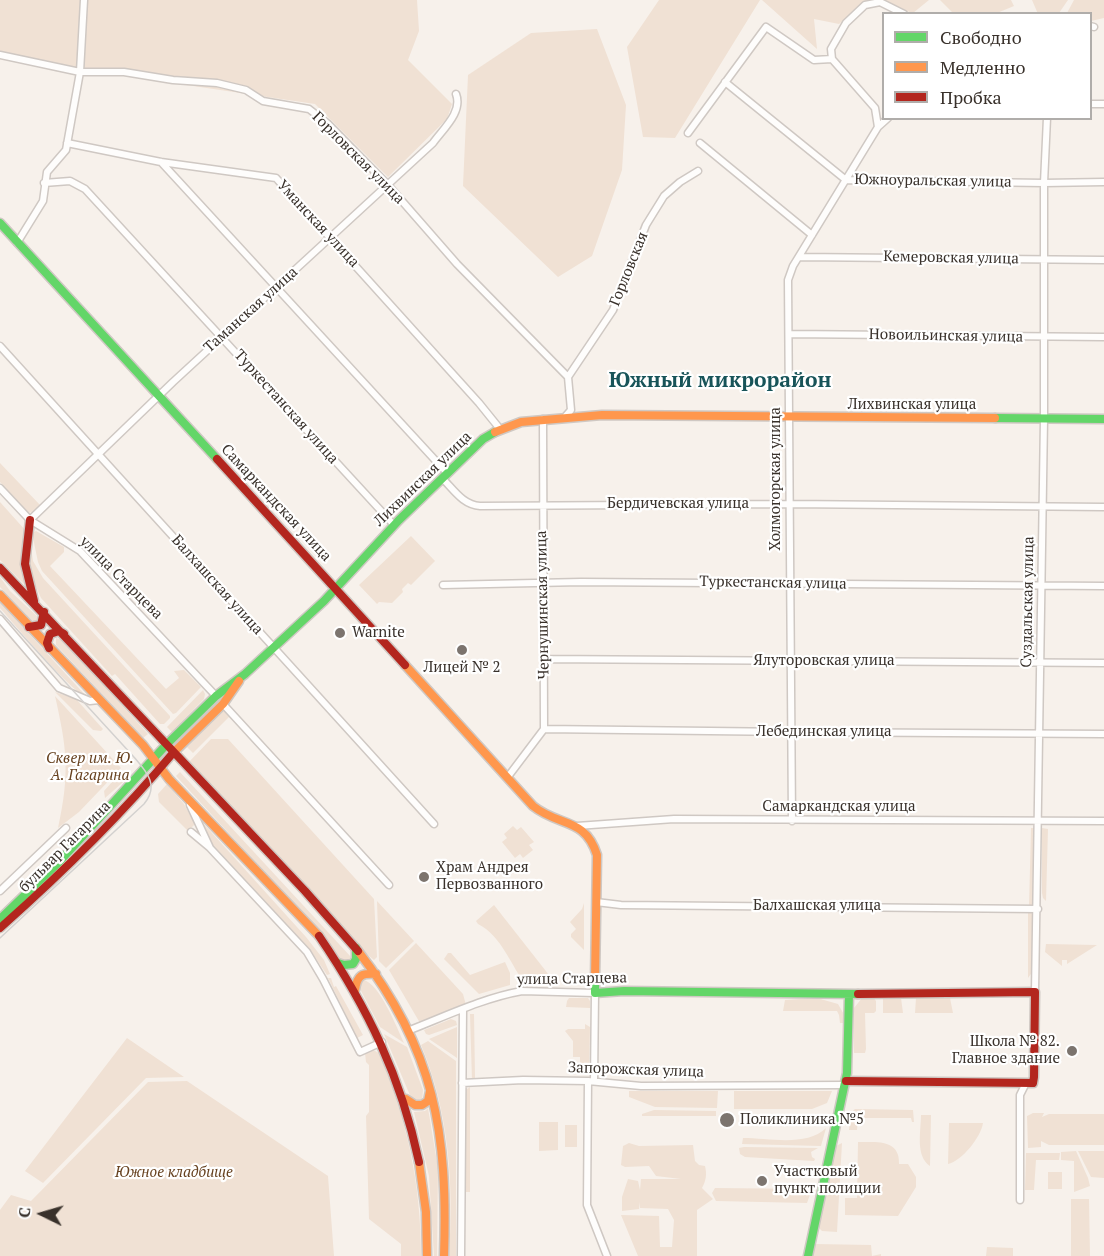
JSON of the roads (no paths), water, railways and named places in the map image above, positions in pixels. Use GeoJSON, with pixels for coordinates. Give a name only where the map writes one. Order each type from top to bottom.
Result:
{"type":"FeatureCollection","features":[{"type":"Feature","properties":{"kind":"main road","name":"Самаркандская улица"},"geometry":{"type":"LineString","coordinates":[[0,223],[507,778],[547,816],[574,826]]}},
{"type":"Feature","properties":{"kind":"main road","name":"Лихвинская улица"},"geometry":{"type":"LineString","coordinates":[[245,674],[335,589],[394,525],[480,442],[500,429],[521,422],[602,415],[1104,420]]}},
{"type":"Feature","properties":{"kind":"main road"},"geometry":{"type":"LineString","coordinates":[[30,520],[25,564],[34,601]]}},
{"type":"Feature","properties":{"kind":"main road"},"geometry":{"type":"LineString","coordinates":[[0,568],[34,601],[165,745],[356,948],[390,993],[410,1030],[431,1088],[440,1124],[445,1173],[444,1256]]}},
{"type":"Feature","properties":{"kind":"main road"},"geometry":{"type":"LineString","coordinates":[[0,595],[143,744],[169,779],[319,936],[338,963],[382,1042],[406,1099],[417,1141],[425,1188],[427,1256]]}},
{"type":"Feature","properties":{"kind":"main road"},"geometry":{"type":"LineString","coordinates":[[29,627],[41,625],[44,612]]}},
{"type":"Feature","properties":{"kind":"main road"},"geometry":{"type":"LineString","coordinates":[[49,648],[47,643],[50,634],[58,631],[64,634]]}},
{"type":"Feature","properties":{"kind":"main road","name":"бульвар Гагарина"},"geometry":{"type":"LineString","coordinates":[[0,928],[165,745],[216,696],[245,674]]}},
{"type":"Feature","properties":{"kind":"main road","name":"бульвар Гагарина"},"geometry":{"type":"LineString","coordinates":[[0,919],[28,897],[147,784],[173,753],[223,704],[245,674]]}},
{"type":"Feature","properties":{"kind":"main road"},"geometry":{"type":"LineString","coordinates":[[147,784],[159,779],[169,779]]}},
{"type":"Feature","properties":{"kind":"main road"},"geometry":{"type":"LineString","coordinates":[[574,826],[588,835],[597,855],[596,993]]}},
{"type":"Feature","properties":{"kind":"main road"},"geometry":{"type":"LineString","coordinates":[[338,963],[348,966],[353,964],[356,959],[356,948]]}},
{"type":"Feature","properties":{"kind":"main road"},"geometry":{"type":"LineString","coordinates":[[355,990],[360,975],[376,974]]}},
{"type":"Feature","properties":{"kind":"main road","name":"улица Старцева"},"geometry":{"type":"LineString","coordinates":[[596,993],[624,991],[849,994],[1035,992]]}},
{"type":"Feature","properties":{"kind":"main road","name":"Суздальская улица"},"geometry":{"type":"LineString","coordinates":[[1028,1083],[1034,1079],[1035,992]]}},
{"type":"Feature","properties":{"kind":"main road"},"geometry":{"type":"LineString","coordinates":[[808,1256],[830,1147],[846,1083],[849,994]]}},
{"type":"Feature","properties":{"kind":"main road","name":"Запорожская улица"},"geometry":{"type":"LineString","coordinates":[[846,1083],[1028,1083]]}},
{"type":"Feature","properties":{"kind":"main road"},"geometry":{"type":"LineString","coordinates":[[406,1099],[412,1104],[422,1106],[427,1102],[431,1088]]}},
{"type":"Feature","properties":{"kind":"street"},"geometry":{"type":"LineString","coordinates":[[17,243],[43,201],[47,172],[65,152],[68,143],[80,72],[84,0]]}},
{"type":"Feature","properties":{"kind":"street"},"geometry":{"type":"LineString","coordinates":[[886,120],[878,126],[875,108],[832,59],[831,49],[846,23],[865,5],[880,2],[900,12]]}},
{"type":"Feature","properties":{"kind":"street"},"geometry":{"type":"LineString","coordinates":[[687,133],[766,27],[814,60],[832,59]]}},
{"type":"Feature","properties":{"kind":"street","name":"Горловская улица"},"geometry":{"type":"LineString","coordinates":[[0,54],[80,72],[124,72],[173,80],[217,83],[246,90],[263,101],[309,109],[327,123],[388,185],[457,264],[568,377]]}},
{"type":"Feature","properties":{"kind":"street","name":"Южноуральская улица"},"geometry":{"type":"LineString","coordinates":[[725,82],[846,180],[1104,182]]}},
{"type":"Feature","properties":{"kind":"street","name":"Таманская улица"},"geometry":{"type":"LineString","coordinates":[[30,520],[158,396],[433,143],[456,111],[459,101],[456,94]]}},
{"type":"Feature","properties":{"kind":"street","name":"Суздальская улица"},"geometry":{"type":"LineString","coordinates":[[1035,992],[1044,419],[1044,183],[1047,120]]}},
{"type":"Feature","properties":{"kind":"street","name":"Холмогорская улица"},"geometry":{"type":"LineString","coordinates":[[792,820],[788,280],[793,266],[878,126]]}},
{"type":"Feature","properties":{"kind":"street","name":"Уманская улица"},"geometry":{"type":"LineString","coordinates":[[68,143],[161,162],[276,178],[479,402],[500,429]]}},
{"type":"Feature","properties":{"kind":"street"},"geometry":{"type":"LineString","coordinates":[[700,143],[812,235]]}},
{"type":"Feature","properties":{"kind":"street","name":"Бердичевская улица"},"geometry":{"type":"LineString","coordinates":[[161,162],[277,287],[445,475],[463,499],[474,505],[790,504],[1104,507]]}},
{"type":"Feature","properties":{"kind":"street","name":"Горловская"},"geometry":{"type":"LineString","coordinates":[[568,377],[613,310],[646,225],[664,196],[680,182],[698,171]]}},
{"type":"Feature","properties":{"kind":"street","name":"Туркестанская улица"},"geometry":{"type":"LineString","coordinates":[[44,183],[66,181],[81,186],[394,525]]}},
{"type":"Feature","properties":{"kind":"street","name":"Кемеровская улица"},"geometry":{"type":"LineString","coordinates":[[799,257],[1104,260]]}},
{"type":"Feature","properties":{"kind":"street","name":"Новоильинская улица"},"geometry":{"type":"LineString","coordinates":[[789,334],[1104,337]]}},
{"type":"Feature","properties":{"kind":"street","name":"Балхашская улица"},"geometry":{"type":"LineString","coordinates":[[0,346],[434,824]]}},
{"type":"Feature","properties":{"kind":"street"},"geometry":{"type":"LineString","coordinates":[[563,419],[571,410],[568,377]]}},
{"type":"Feature","properties":{"kind":"street","name":"Чернушинская улица"},"geometry":{"type":"LineString","coordinates":[[543,419],[544,729]]}},
{"type":"Feature","properties":{"kind":"street","name":"улица Старцева"},"geometry":{"type":"LineString","coordinates":[[0,488],[30,520],[80,550],[216,696]]}},
{"type":"Feature","properties":{"kind":"street","name":"Туркестанская улица"},"geometry":{"type":"LineString","coordinates":[[443,585],[581,582],[790,582],[1104,586]]}},
{"type":"Feature","properties":{"kind":"street"},"geometry":{"type":"LineString","coordinates":[[0,619],[59,688],[90,701],[99,700]]}},
{"type":"Feature","properties":{"kind":"street","name":"Ялуторовская улица"},"geometry":{"type":"LineString","coordinates":[[544,659],[1104,663]]}},
{"type":"Feature","properties":{"kind":"street"},"geometry":{"type":"LineString","coordinates":[[223,704],[389,885]]}},
{"type":"Feature","properties":{"kind":"street"},"geometry":{"type":"LineString","coordinates":[[507,778],[544,729]]}},
{"type":"Feature","properties":{"kind":"street","name":"Лебединская улица"},"geometry":{"type":"LineString","coordinates":[[544,729],[1104,734]]}},
{"type":"Feature","properties":{"kind":"street"},"geometry":{"type":"LineString","coordinates":[[186,796],[210,848]]}},
{"type":"Feature","properties":{"kind":"street","name":"Самаркандская улица"},"geometry":{"type":"LineString","coordinates":[[574,826],[674,819],[1104,821]]}},
{"type":"Feature","properties":{"kind":"street"},"geometry":{"type":"LineString","coordinates":[[0,891],[66,828]]}},
{"type":"Feature","properties":{"kind":"street"},"geometry":{"type":"LineString","coordinates":[[191,832],[210,848],[307,952],[360,1052],[382,1042]]}},
{"type":"Feature","properties":{"kind":"street","name":"Балхашская улица"},"geometry":{"type":"LineString","coordinates":[[596,902],[621,905],[1038,909]]}},
{"type":"Feature","properties":{"kind":"street","name":"улица Старцева"},"geometry":{"type":"LineString","coordinates":[[410,1030],[462,1009],[522,991],[596,993]]}},
{"type":"Feature","properties":{"kind":"street"},"geometry":{"type":"LineString","coordinates":[[596,993],[587,1205],[608,1256]]}},
{"type":"Feature","properties":{"kind":"street"},"geometry":{"type":"LineString","coordinates":[[460,1256],[462,1009]]}},
{"type":"Feature","properties":{"kind":"street","name":"Запорожская улица"},"geometry":{"type":"LineString","coordinates":[[462,1083],[523,1080],[591,1081],[641,1086],[846,1083]]}},
{"type":"Feature","properties":{"kind":"street"},"geometry":{"type":"LineString","coordinates":[[1020,1200],[1020,1095],[1028,1083]]}},
{"type":"Feature","properties":{"kind":"tram line"},"geometry":{"type":"LineString","coordinates":[[0,611],[133,756],[151,784],[149,797],[144,804],[0,938]]}},
{"type":"Feature","properties":{"kind":"place","name":"Warnite"},"geometry":{"type":"Point","coordinates":[340,633]}},
{"type":"Feature","properties":{"kind":"place","name":"Лицей № 2"},"geometry":{"type":"Point","coordinates":[462,650]}},
{"type":"Feature","properties":{"kind":"place","name":"Храм Андрея Первозванного"},"geometry":{"type":"Point","coordinates":[424,877]}},
{"type":"Feature","properties":{"kind":"place","name":"Школа № 82. Главное здание"},"geometry":{"type":"Point","coordinates":[1072,1051]}},
{"type":"Feature","properties":{"kind":"place","name":"Поликлиника №5"},"geometry":{"type":"Point","coordinates":[727,1120]}},
{"type":"Feature","properties":{"kind":"place","name":"Участковый пункт полиции"},"geometry":{"type":"Point","coordinates":[762,1181]}},
{"type":"Feature","properties":{"kind":"district","name":"Южный микрорайон"},"geometry":{"type":"Point","coordinates":[720,381]}},
{"type":"Feature","properties":{"kind":"park label","name":"Сквер им. Ю. А. Гагарина"},"geometry":{"type":"Point","coordinates":[90,768]}},
{"type":"Feature","properties":{"kind":"park label","name":"Южное кладбище"},"geometry":{"type":"Point","coordinates":[174,1173]}}]}
